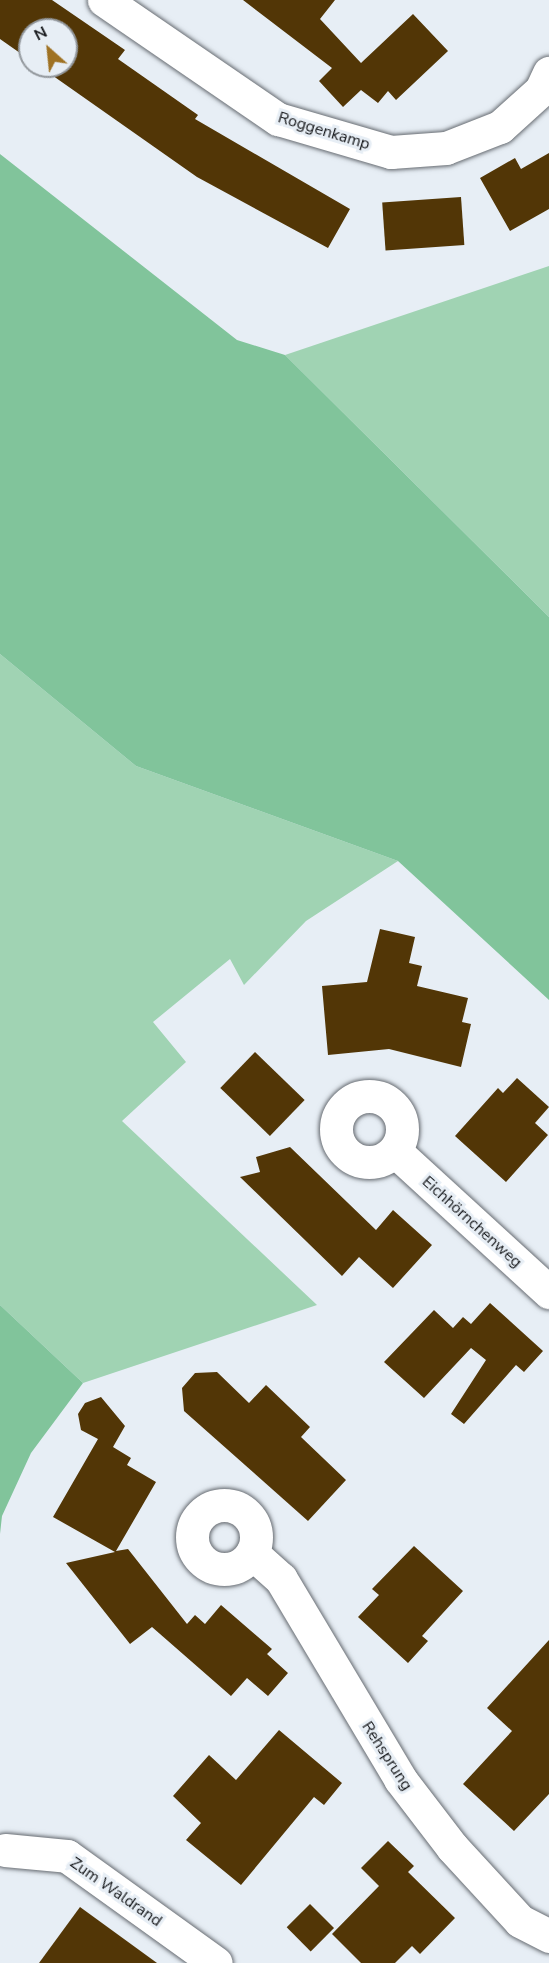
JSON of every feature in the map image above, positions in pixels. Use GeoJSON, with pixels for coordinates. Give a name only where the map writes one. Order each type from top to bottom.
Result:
{"type":"FeatureCollection","features":[{"type":"Feature","properties":{"kind":"street","name":"Roggenkamp"},"geometry":{"type":"LineString","coordinates":[[104,0],[278,119],[392,152],[446,148],[500,127],[541,90],[549,73]]}},
{"type":"Feature","properties":{"kind":"street","name":"Eichhörnchenweg"},"geometry":{"type":"LineString","coordinates":[[395,1151],[549,1292]]}},
{"type":"Feature","properties":{"kind":"street","name":"Rehsprung"},"geometry":{"type":"LineString","coordinates":[[252,1553],[281,1579],[400,1779],[452,1847],[520,1921],[549,1936]]}},
{"type":"Feature","properties":{"kind":"street","name":"Zum Waldrand"},"geometry":{"type":"LineString","coordinates":[[5,1850],[67,1856],[216,1963]]}},
{"type":"Feature","properties":{"kind":"green space"},"geometry":{"type":"Polygon","coordinates":[[[0,154],[237,340],[285,355],[549,617],[549,1000],[398,861],[136,766],[0,654],[0,154]]]}},
{"type":"Feature","properties":{"kind":"green space"},"geometry":{"type":"Polygon","coordinates":[[[549,266],[549,617],[285,355],[549,266]]]}},
{"type":"Feature","properties":{"kind":"green space"},"geometry":{"type":"Polygon","coordinates":[[[0,654],[136,766],[398,861],[306,921],[244,985],[230,959],[153,1022],[186,1062],[122,1121],[317,1305],[83,1383],[0,1305],[0,654]]]}},
{"type":"Feature","properties":{"kind":"green space"},"geometry":{"type":"Polygon","coordinates":[[[0,1305],[83,1383],[31,1453],[2,1516],[0,1534],[0,1305]]]}},
{"type":"Feature","properties":{"kind":"building"},"geometry":{"type":"Polygon","coordinates":[[[0,0],[52,0],[125,50],[118,59],[198,115],[195,119],[350,209],[328,248],[197,177],[56,78],[78,78],[78,18],[18,18],[18,52],[0,39],[0,0]]]}},
{"type":"Feature","properties":{"kind":"building"},"geometry":{"type":"Polygon","coordinates":[[[243,0],[335,0],[320,19],[361,63],[413,14],[448,51],[396,100],[388,91],[378,103],[361,90],[343,107],[319,81],[332,68],[243,0]]]}},
{"type":"Feature","properties":{"kind":"building"},"geometry":{"type":"Polygon","coordinates":[[[549,153],[549,209],[510,231],[480,178],[515,158],[521,169],[549,153]]]}},
{"type":"Feature","properties":{"kind":"building"},"geometry":{"type":"Polygon","coordinates":[[[461,197],[464,245],[386,250],[382,203],[461,197]]]}},
{"type":"Feature","properties":{"kind":"building"},"geometry":{"type":"Polygon","coordinates":[[[380,929],[415,937],[409,963],[422,966],[417,986],[468,998],[462,1022],[471,1024],[461,1067],[389,1049],[328,1055],[322,986],[367,982],[380,929]]]}},
{"type":"Feature","properties":{"kind":"building"},"geometry":{"type":"Polygon","coordinates":[[[255,1052],[305,1100],[270,1136],[220,1088],[255,1052]]]}},
{"type":"Feature","properties":{"kind":"building"},"geometry":{"type":"Polygon","coordinates":[[[517,1078],[549,1107],[535,1123],[548,1135],[506,1182],[455,1136],[498,1088],[503,1093],[517,1078]]]}},
{"type":"Feature","properties":{"kind":"building"},"geometry":{"type":"Polygon","coordinates":[[[290,1147],[376,1230],[393,1210],[432,1245],[393,1288],[359,1257],[342,1276],[240,1177],[260,1172],[256,1157],[290,1147]]]}},
{"type":"Feature","properties":{"kind":"building"},"geometry":{"type":"Polygon","coordinates":[[[490,1303],[543,1351],[524,1372],[516,1365],[464,1424],[451,1414],[486,1360],[471,1348],[424,1398],[384,1362],[434,1310],[453,1328],[463,1317],[471,1324],[490,1303]]]}},
{"type":"Feature","properties":{"kind":"building"},"geometry":{"type":"Polygon","coordinates":[[[217,1372],[249,1403],[266,1385],[310,1427],[301,1437],[346,1480],[308,1521],[184,1411],[182,1388],[195,1373],[217,1372]]]}},
{"type":"Feature","properties":{"kind":"building"},"geometry":{"type":"Polygon","coordinates":[[[101,1397],[125,1426],[113,1447],[131,1458],[127,1465],[156,1482],[116,1551],[128,1549],[187,1624],[195,1615],[205,1624],[221,1605],[272,1649],[267,1654],[288,1673],[268,1696],[247,1678],[231,1696],[152,1627],[130,1644],[66,1563],[115,1552],[53,1517],[98,1439],[81,1430],[78,1414],[85,1403],[101,1397]]]}},
{"type":"Feature","properties":{"kind":"building"},"geometry":{"type":"Polygon","coordinates":[[[414,1546],[463,1591],[422,1636],[428,1641],[408,1663],[358,1617],[379,1595],[372,1589],[414,1546]]]}},
{"type":"Feature","properties":{"kind":"building"},"geometry":{"type":"Polygon","coordinates":[[[549,1640],[549,1794],[514,1831],[463,1784],[512,1731],[487,1708],[549,1640]]]}},
{"type":"Feature","properties":{"kind":"building"},"geometry":{"type":"Polygon","coordinates":[[[279,1730],[342,1783],[324,1805],[314,1797],[241,1885],[186,1840],[201,1823],[173,1796],[209,1755],[236,1780],[279,1730]]]}},
{"type":"Feature","properties":{"kind":"building"},"geometry":{"type":"Polygon","coordinates":[[[388,1841],[414,1866],[408,1872],[455,1918],[420,1954],[412,1946],[395,1963],[361,1963],[332,1934],[379,1886],[361,1868],[388,1841]]]}},
{"type":"Feature","properties":{"kind":"building"},"geometry":{"type":"Polygon","coordinates":[[[310,1904],[334,1928],[311,1951],[287,1927],[310,1904]]]}},
{"type":"Feature","properties":{"kind":"building"},"geometry":{"type":"Polygon","coordinates":[[[80,1907],[157,1963],[39,1963],[80,1907]]]}}]}
